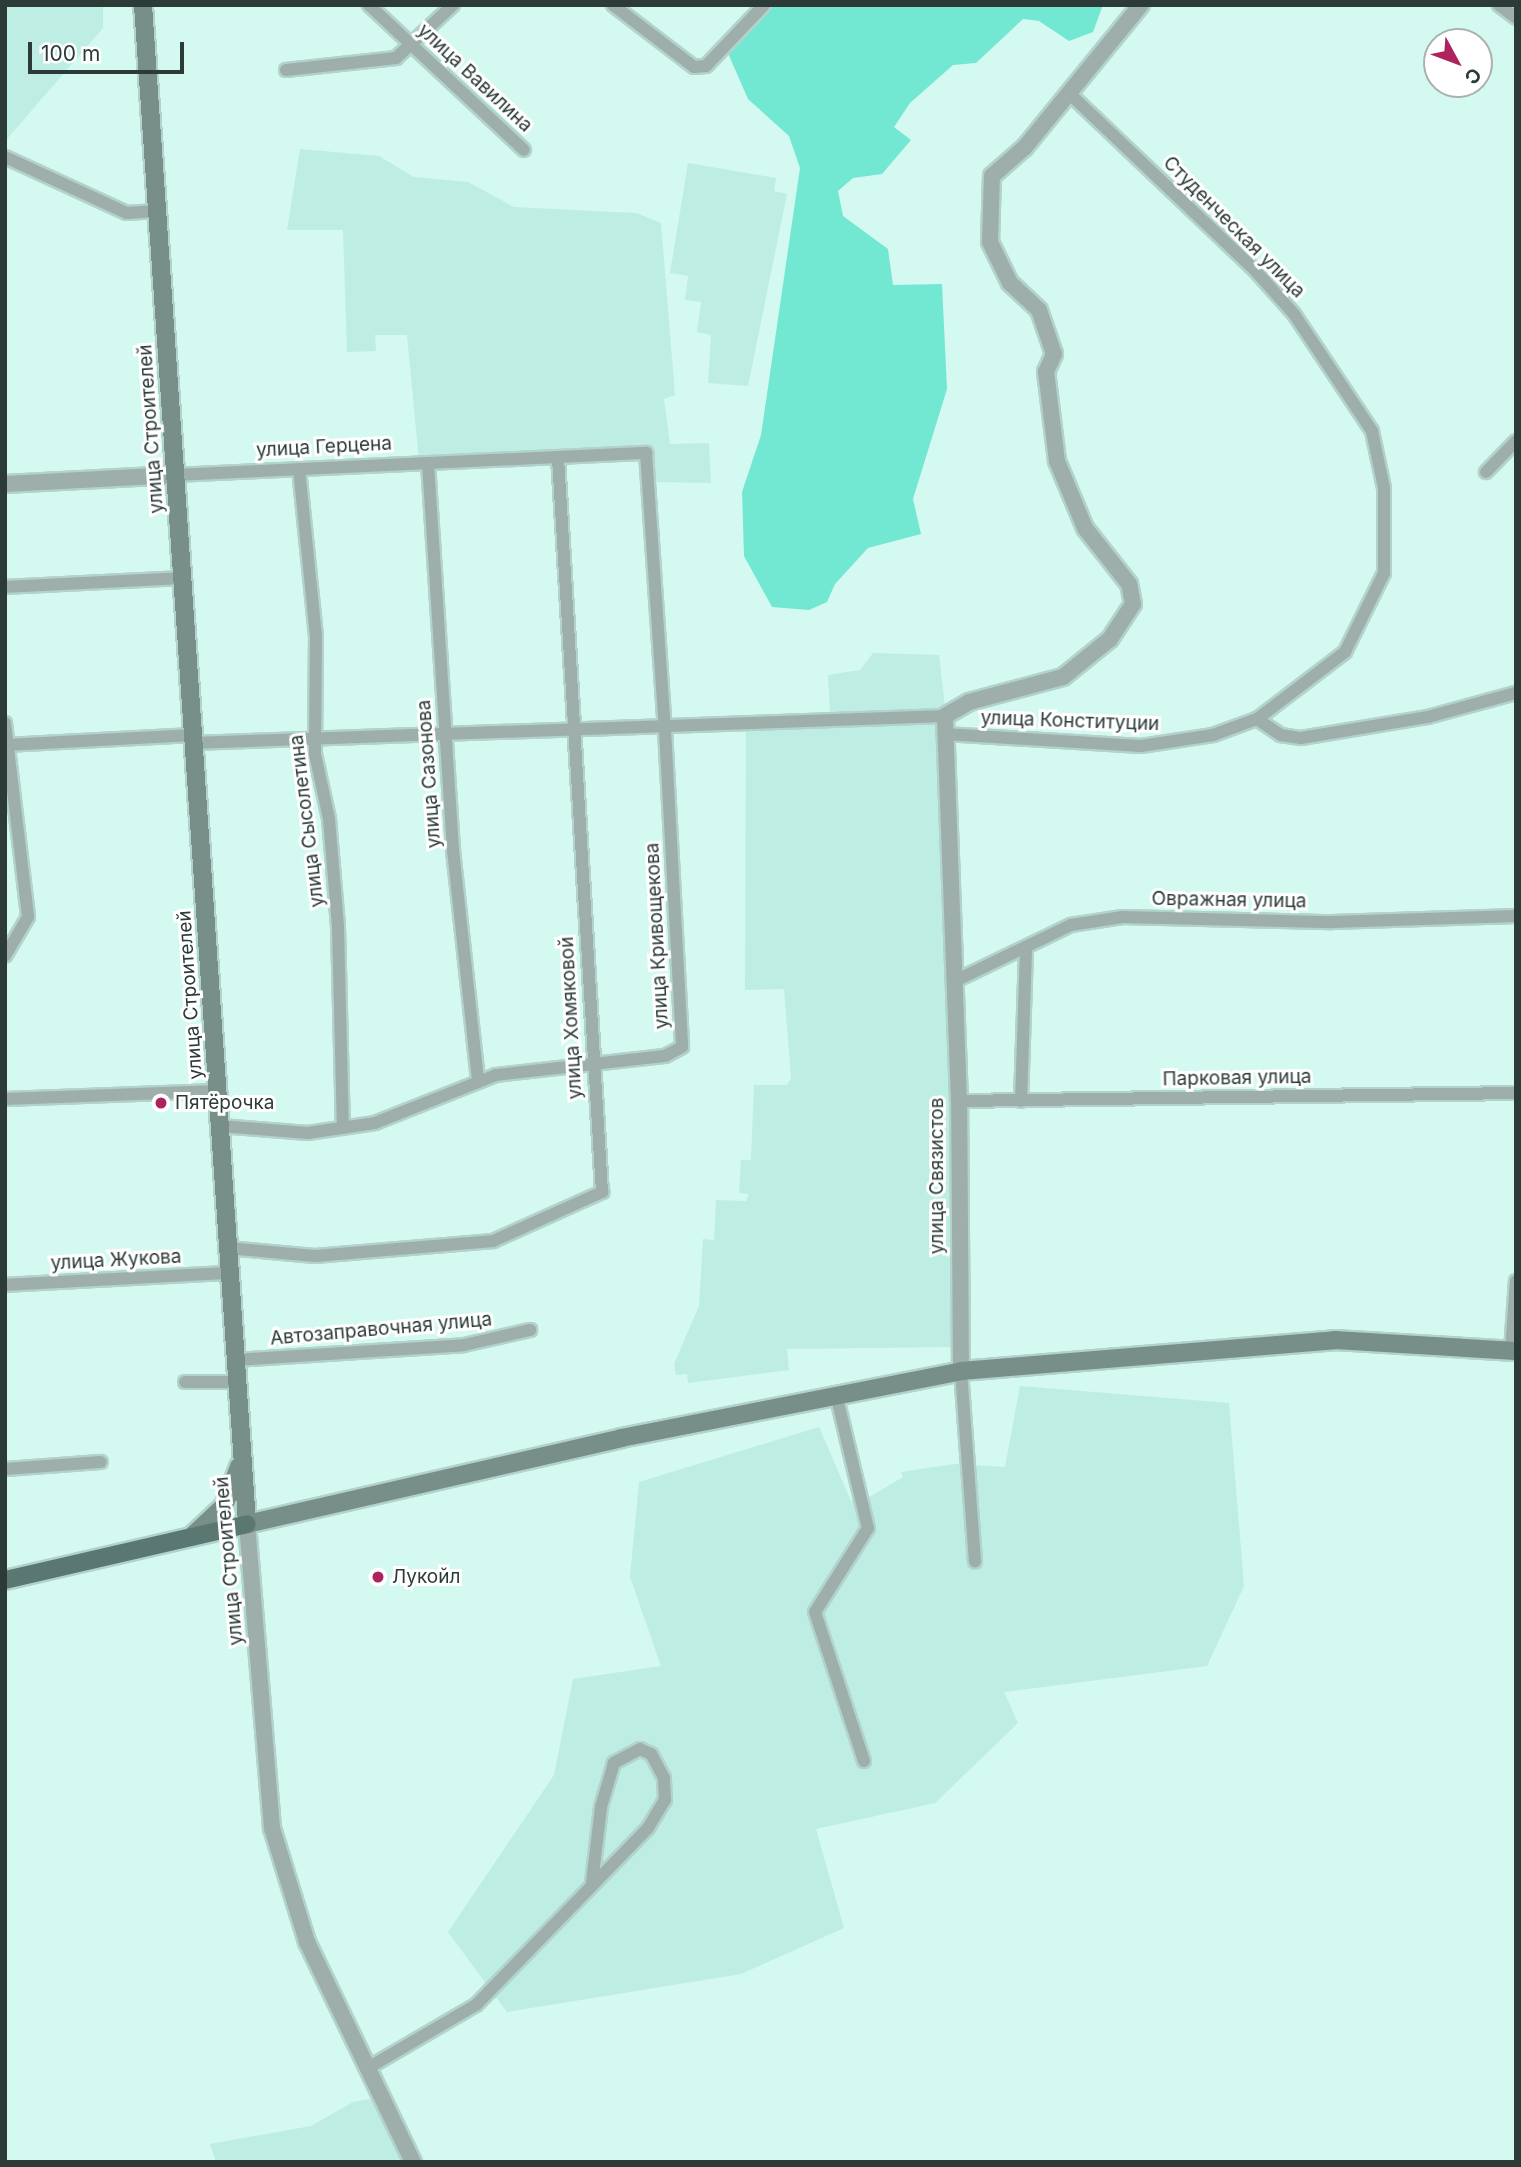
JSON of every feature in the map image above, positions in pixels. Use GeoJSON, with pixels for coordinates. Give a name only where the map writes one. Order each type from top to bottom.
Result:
{"type":"FeatureCollection","features":[{"type":"Feature","properties":{"kind":"main road","name":"улица Строителей"},"geometry":{"type":"LineString","coordinates":[[143,5],[247,1524]]}},
{"type":"Feature","properties":{"kind":"main road"},"geometry":{"type":"LineString","coordinates":[[5,1580],[836,1394],[961,1371],[1335,1340],[1513,1350]]}},
{"type":"Feature","properties":{"kind":"main road"},"geometry":{"type":"LineString","coordinates":[[188,1539],[224,1507],[242,1450]]}},
{"type":"Feature","properties":{"kind":"street","name":"улица Вавилина"},"geometry":{"type":"LineString","coordinates":[[369,5],[524,150]]}},
{"type":"Feature","properties":{"kind":"street"},"geometry":{"type":"LineString","coordinates":[[613,5],[680,59],[706,66],[764,5]]}},
{"type":"Feature","properties":{"kind":"street"},"geometry":{"type":"LineString","coordinates":[[9,745],[315,738],[576,728],[666,730],[945,716],[969,702],[1063,677],[1110,639],[1133,604],[1129,584],[1085,528],[1057,461],[1046,372],[1054,354],[1046,327],[1010,283],[990,242],[992,176],[1070,94],[1141,5]]}},
{"type":"Feature","properties":{"kind":"street"},"geometry":{"type":"LineString","coordinates":[[1499,5],[1516,18]]}},
{"type":"Feature","properties":{"kind":"street"},"geometry":{"type":"LineString","coordinates":[[286,70],[379,62],[413,46],[447,8]]}},
{"type":"Feature","properties":{"kind":"street","name":"Студенческая улица"},"geometry":{"type":"LineString","coordinates":[[1070,94],[1253,268],[1294,314],[1371,431],[1384,488],[1384,573],[1345,652],[1291,699],[1257,719]]}},
{"type":"Feature","properties":{"kind":"street"},"geometry":{"type":"LineString","coordinates":[[5,157],[127,213],[156,211]]}},
{"type":"Feature","properties":{"kind":"street"},"geometry":{"type":"LineString","coordinates":[[1486,472],[1516,441]]}},
{"type":"Feature","properties":{"kind":"street","name":"улица Герцена"},"geometry":{"type":"LineString","coordinates":[[5,484],[646,453],[666,730]]}},
{"type":"Feature","properties":{"kind":"street","name":"улица Хомяковой"},"geometry":{"type":"LineString","coordinates":[[228,1248],[315,1256],[412,1250],[493,1241],[553,1218],[601,1192],[576,728],[558,457]]}},
{"type":"Feature","properties":{"kind":"street","name":"улица Сазонова"},"geometry":{"type":"LineString","coordinates":[[428,463],[446,731],[478,1082]]}},
{"type":"Feature","properties":{"kind":"street","name":"улица Сысолетина"},"geometry":{"type":"LineString","coordinates":[[299,469],[316,636],[315,738],[338,927],[344,1128]]}},
{"type":"Feature","properties":{"kind":"street"},"geometry":{"type":"LineString","coordinates":[[5,587],[182,578]]}},
{"type":"Feature","properties":{"kind":"street"},"geometry":{"type":"LineString","coordinates":[[1257,719],[1281,735],[1301,738],[1428,717],[1516,693]]}},
{"type":"Feature","properties":{"kind":"street","name":"улица Связистов"},"geometry":{"type":"LineString","coordinates":[[945,716],[959,1101],[961,1371]]}},
{"type":"Feature","properties":{"kind":"street","name":"улица Конституции"},"geometry":{"type":"LineString","coordinates":[[945,734],[1141,746],[1213,735],[1257,719]]}},
{"type":"Feature","properties":{"kind":"street"},"geometry":{"type":"LineString","coordinates":[[5,723],[28,917],[5,957]]}},
{"type":"Feature","properties":{"kind":"street","name":"улица Кривощекова"},"geometry":{"type":"LineString","coordinates":[[592,1062],[665,1056],[682,1047],[666,730]]}},
{"type":"Feature","properties":{"kind":"street","name":"Овражная улица"},"geometry":{"type":"LineString","coordinates":[[955,981],[1071,925],[1122,917],[1332,922],[1516,916]]}},
{"type":"Feature","properties":{"kind":"street"},"geometry":{"type":"LineString","coordinates":[[1021,1101],[1026,947]]}},
{"type":"Feature","properties":{"kind":"street"},"geometry":{"type":"LineString","coordinates":[[219,1126],[263,1133],[344,1128],[447,1099],[478,1082],[592,1062]]}},
{"type":"Feature","properties":{"kind":"street"},"geometry":{"type":"LineString","coordinates":[[5,1099],[217,1091]]}},
{"type":"Feature","properties":{"kind":"street","name":"Парковая улица"},"geometry":{"type":"LineString","coordinates":[[959,1101],[1516,1094]]}},
{"type":"Feature","properties":{"kind":"street","name":"улица Жукова"},"geometry":{"type":"LineString","coordinates":[[5,1286],[229,1273]]}},
{"type":"Feature","properties":{"kind":"street"},"geometry":{"type":"LineString","coordinates":[[1513,1350],[1516,1281]]}},
{"type":"Feature","properties":{"kind":"street","name":"Автозаправочная улица"},"geometry":{"type":"LineString","coordinates":[[235,1360],[464,1345],[530,1330]]}},
{"type":"Feature","properties":{"kind":"street"},"geometry":{"type":"LineString","coordinates":[[961,1371],[975,1561]]}},
{"type":"Feature","properties":{"kind":"street"},"geometry":{"type":"LineString","coordinates":[[185,1382],[237,1382]]}},
{"type":"Feature","properties":{"kind":"street"},"geometry":{"type":"LineString","coordinates":[[836,1394],[868,1528],[815,1612],[863,1761]]}},
{"type":"Feature","properties":{"kind":"street"},"geometry":{"type":"LineString","coordinates":[[5,1469],[101,1462]]}},
{"type":"Feature","properties":{"kind":"street","name":"улица Строителей"},"geometry":{"type":"LineString","coordinates":[[247,1524],[272,1828],[307,1942],[413,2162]]}},
{"type":"Feature","properties":{"kind":"street"},"geometry":{"type":"LineString","coordinates":[[368,2067],[476,2005],[592,1882],[648,1828],[666,1800],[664,1778],[651,1754],[640,1749],[614,1763],[601,1807],[592,1882]]}},
{"type":"Feature","properties":{"kind":"shaded area"},"geometry":{"type":"Polygon","coordinates":[[[5,5],[103,5],[103,28],[6,140],[5,5]]]}},
{"type":"Feature","properties":{"kind":"shaded area"},"geometry":{"type":"Polygon","coordinates":[[[300,149],[379,156],[414,177],[468,182],[514,207],[636,213],[661,223],[675,395],[664,399],[670,444],[709,443],[711,483],[651,482],[649,449],[419,461],[407,335],[375,335],[376,351],[347,352],[343,230],[287,230],[300,149]]]}},
{"type":"Feature","properties":{"kind":"shaded area"},"geometry":{"type":"Polygon","coordinates":[[[688,163],[776,178],[774,191],[787,194],[748,386],[708,383],[711,335],[697,332],[701,302],[685,300],[688,276],[670,273],[688,163]]]}},
{"type":"Feature","properties":{"kind":"shaded area"},"geometry":{"type":"Polygon","coordinates":[[[873,653],[939,655],[949,741],[968,1334],[951,1332],[953,1347],[787,1349],[789,1370],[688,1383],[687,1374],[676,1375],[674,1364],[699,1306],[703,1239],[714,1240],[716,1200],[746,1201],[749,1194],[739,1193],[741,1160],[751,1160],[754,1085],[787,1085],[791,1078],[784,989],[745,990],[746,718],[830,715],[828,675],[860,670],[873,653]]]}},
{"type":"Feature","properties":{"kind":"shaded area"},"geometry":{"type":"Polygon","coordinates":[[[1020,1386],[1229,1403],[1244,1586],[1207,1666],[1004,1692],[1018,1723],[935,1803],[816,1829],[844,1928],[741,1974],[507,2012],[448,1932],[554,1775],[573,1679],[661,1666],[630,1577],[639,1482],[819,1427],[851,1501],[868,1498],[903,1477],[901,1472],[955,1464],[1005,1467],[1020,1386]]]}},
{"type":"Feature","properties":{"kind":"shaded area"},"geometry":{"type":"Polygon","coordinates":[[[375,2098],[405,2162],[216,2162],[210,2144],[311,2126],[353,2102],[375,2098]]]}},
{"type":"Feature","properties":{"kind":"green space"},"geometry":{"type":"Polygon","coordinates":[[[771,5],[1103,5],[1093,32],[1069,41],[1039,21],[1023,19],[976,63],[953,65],[910,103],[894,127],[911,140],[882,174],[853,178],[838,191],[843,216],[888,249],[893,285],[942,284],[947,389],[913,499],[921,534],[868,548],[835,584],[827,602],[809,610],[772,607],[744,556],[742,492],[761,435],[800,168],[789,136],[748,99],[727,51],[771,5]]]}},
{"type":"Feature","properties":{"kind":"place","name":"Пятёрочка"},"geometry":{"type":"Point","coordinates":[161,1103]}},
{"type":"Feature","properties":{"kind":"place","name":"Лукойл"},"geometry":{"type":"Point","coordinates":[378,1577]}}]}
